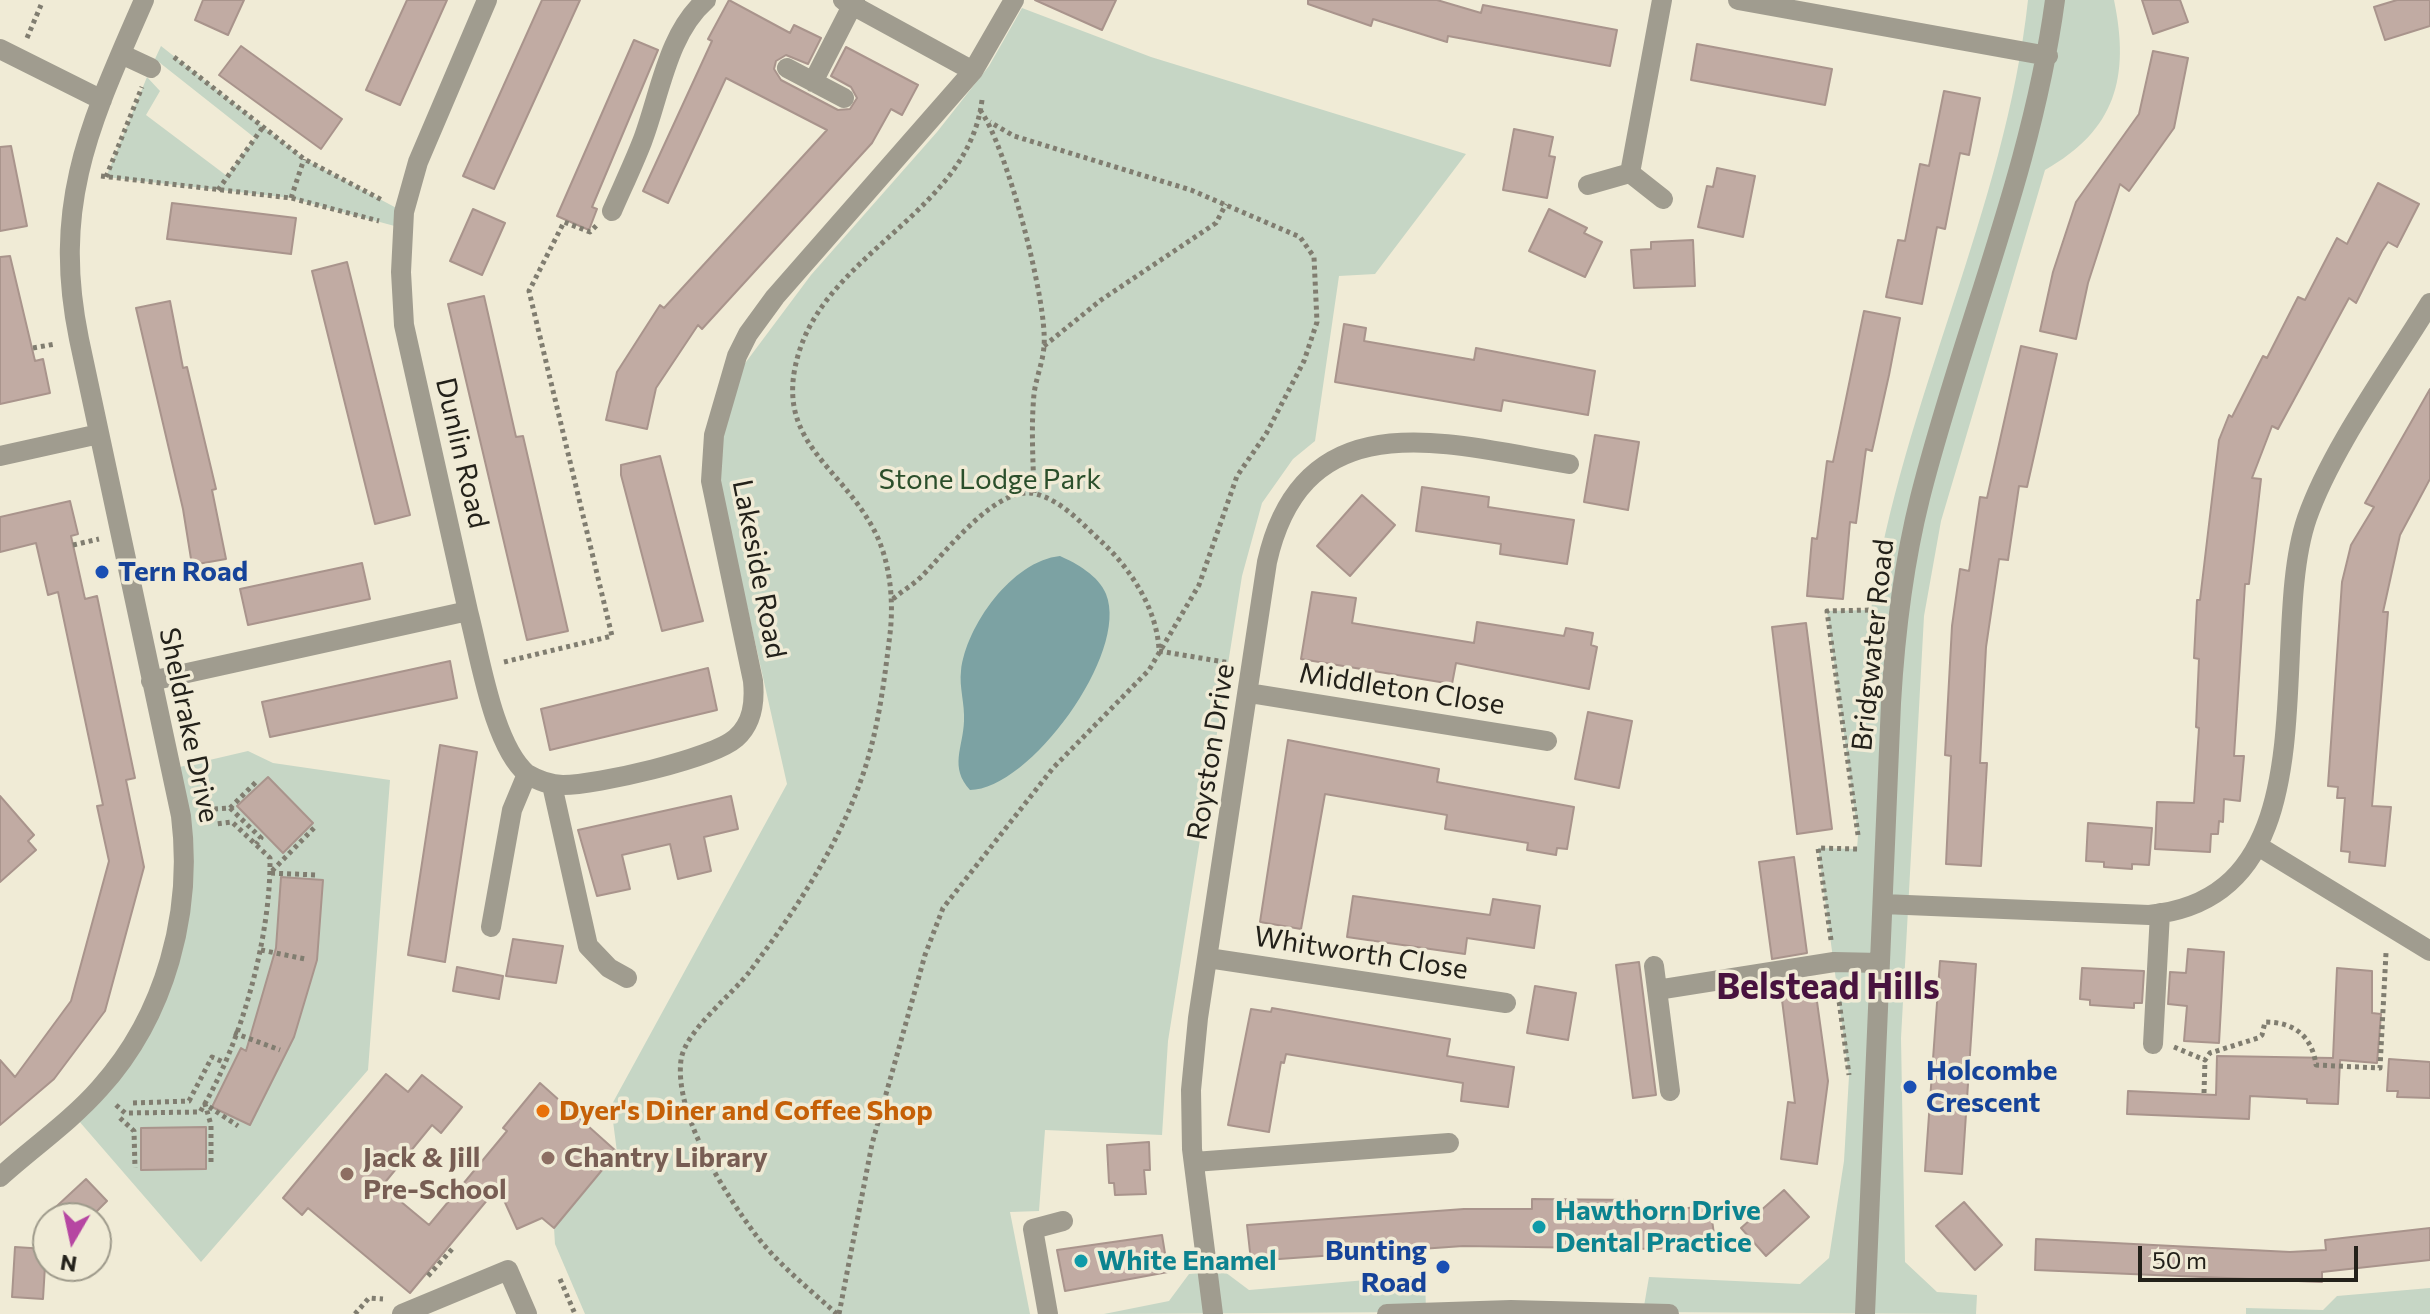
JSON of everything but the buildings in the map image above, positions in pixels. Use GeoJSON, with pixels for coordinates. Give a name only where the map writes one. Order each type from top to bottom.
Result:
{"type":"FeatureCollection","features":[{"type":"Feature","properties":{"kind":"street","name":"Sheldrake Drive"},"geometry":{"type":"LineString","coordinates":[[0,1177],[98,1090],[115,1071],[146,1021],[167,967],[184,892],[184,843],[74,316],[68,267],[68,225],[76,174],[102,100],[144,0]]}},
{"type":"Feature","properties":{"kind":"street","name":"Dunlin Road"},"geometry":{"type":"LineString","coordinates":[[468,611],[404,325],[403,220],[423,148],[487,0]]}},
{"type":"Feature","properties":{"kind":"street"},"geometry":{"type":"LineString","coordinates":[[612,211],[642,142],[677,40],[687,19],[706,0]]}},
{"type":"Feature","properties":{"kind":"street","name":"Lakeside Road"},"geometry":{"type":"LineString","coordinates":[[468,611],[505,748],[527,774],[552,785],[586,783],[705,755],[735,739],[745,728],[754,701],[753,681],[711,481],[714,435],[729,379],[761,315],[973,71],[1014,0]]}},
{"type":"Feature","properties":{"kind":"street"},"geometry":{"type":"LineString","coordinates":[[1630,173],[1662,0]]}},
{"type":"Feature","properties":{"kind":"street"},"geometry":{"type":"LineString","coordinates":[[1738,0],[2048,56]]}},
{"type":"Feature","properties":{"kind":"street","name":"Bridgwater Road"},"geometry":{"type":"LineString","coordinates":[[1865,1314],[1894,650],[1909,551],[1929,464],[2022,164],[2048,56],[2055,0]]}},
{"type":"Feature","properties":{"kind":"street"},"geometry":{"type":"LineString","coordinates":[[813,82],[850,2],[973,71]]}},
{"type":"Feature","properties":{"kind":"street"},"geometry":{"type":"LineString","coordinates":[[9,54],[102,100]]}},
{"type":"Feature","properties":{"kind":"street"},"geometry":{"type":"LineString","coordinates":[[121,54],[151,68]]}},
{"type":"Feature","properties":{"kind":"street"},"geometry":{"type":"LineString","coordinates":[[787,68],[844,98]]}},
{"type":"Feature","properties":{"kind":"street"},"geometry":{"type":"LineString","coordinates":[[1588,185],[1630,173]]}},
{"type":"Feature","properties":{"kind":"street"},"geometry":{"type":"LineString","coordinates":[[1630,173],[1663,199]]}},
{"type":"Feature","properties":{"kind":"street"},"geometry":{"type":"LineString","coordinates":[[1883,904],[2109,915],[2160,913],[2210,894],[2234,875],[2258,846],[2278,790],[2294,571],[2307,519],[2329,470],[2430,303]]}},
{"type":"Feature","properties":{"kind":"street"},"geometry":{"type":"LineString","coordinates":[[0,456],[99,434]]}},
{"type":"Feature","properties":{"kind":"street","name":"Royston Drive"},"geometry":{"type":"LineString","coordinates":[[1213,1314],[1194,1162],[1191,1090],[1208,958],[1275,529],[1289,500],[1316,473],[1363,448],[1403,440],[1569,464]]}},
{"type":"Feature","properties":{"kind":"street"},"geometry":{"type":"LineString","coordinates":[[151,681],[468,611]]}},
{"type":"Feature","properties":{"kind":"street","name":"Middleton Close"},"geometry":{"type":"LineString","coordinates":[[1249,693],[1547,741]]}},
{"type":"Feature","properties":{"kind":"street"},"geometry":{"type":"LineString","coordinates":[[491,927],[512,810],[527,774]]}},
{"type":"Feature","properties":{"kind":"street"},"geometry":{"type":"LineString","coordinates":[[552,785],[588,946],[609,968],[627,978]]}},
{"type":"Feature","properties":{"kind":"street"},"geometry":{"type":"LineString","coordinates":[[2258,846],[2430,951]]}},
{"type":"Feature","properties":{"kind":"street"},"geometry":{"type":"LineString","coordinates":[[2153,1041],[2160,913]]}},
{"type":"Feature","properties":{"kind":"street","name":"Whitworth Close"},"geometry":{"type":"LineString","coordinates":[[1208,958],[1506,1003]]}},
{"type":"Feature","properties":{"kind":"street"},"geometry":{"type":"LineString","coordinates":[[1657,990],[1834,962],[1880,963]]}},
{"type":"Feature","properties":{"kind":"street"},"geometry":{"type":"LineString","coordinates":[[1654,966],[1670,1091]]}},
{"type":"Feature","properties":{"kind":"street"},"geometry":{"type":"LineString","coordinates":[[1194,1162],[1449,1143]]}},
{"type":"Feature","properties":{"kind":"street"},"geometry":{"type":"LineString","coordinates":[[1048,1314],[1033,1229],[1063,1221]]}},
{"type":"Feature","properties":{"kind":"street"},"geometry":{"type":"LineString","coordinates":[[402,1314],[508,1270],[527,1314]]}},
{"type":"Feature","properties":{"kind":"street"},"geometry":{"type":"LineString","coordinates":[[1398,1314],[1552,1310],[1669,1314]]}},
{"type":"Feature","properties":{"kind":"path"},"geometry":{"type":"LineString","coordinates":[[9,54],[41,5]]}},
{"type":"Feature","properties":{"kind":"path"},"geometry":{"type":"LineString","coordinates":[[106,177],[161,46],[304,159],[403,220]]}},
{"type":"Feature","properties":{"kind":"path"},"geometry":{"type":"LineString","coordinates":[[838,1314],[755,1234],[721,1179],[691,1122],[682,1087],[681,1060],[690,1038],[750,972],[804,891],[855,797],[879,713],[892,599],[882,549],[874,530],[822,465],[801,431],[794,411],[795,369],[801,347],[817,317],[840,287],[945,179],[965,150],[980,110],[981,91]]}},
{"type":"Feature","properties":{"kind":"path"},"geometry":{"type":"LineString","coordinates":[[838,1314],[872,1144],[925,955],[943,908],[1036,789],[1077,742],[1125,699],[1149,670],[1199,585],[1237,476],[1266,434],[1304,361],[1317,322],[1314,257],[1300,237],[1226,204],[1014,136],[990,122],[980,110]]}},
{"type":"Feature","properties":{"kind":"path"},"geometry":{"type":"LineString","coordinates":[[990,122],[1038,282],[1044,346],[1034,394],[1034,493]]}},
{"type":"Feature","properties":{"kind":"path"},"geometry":{"type":"LineString","coordinates":[[218,190],[263,127]]}},
{"type":"Feature","properties":{"kind":"path"},"geometry":{"type":"LineString","coordinates":[[291,198],[304,159]]}},
{"type":"Feature","properties":{"kind":"path"},"geometry":{"type":"LineString","coordinates":[[76,174],[291,198],[403,220]]}},
{"type":"Feature","properties":{"kind":"path"},"geometry":{"type":"LineString","coordinates":[[1044,346],[1101,300],[1216,223],[1226,204]]}},
{"type":"Feature","properties":{"kind":"path"},"geometry":{"type":"LineString","coordinates":[[484,667],[612,636],[529,291],[564,222],[590,232],[612,211]]}},
{"type":"Feature","properties":{"kind":"path"},"geometry":{"type":"LineString","coordinates":[[892,599],[920,578],[948,546],[992,508],[1014,495],[1034,493],[1061,505],[1130,573],[1150,611],[1159,651]]}},
{"type":"Feature","properties":{"kind":"path"},"geometry":{"type":"LineString","coordinates":[[1858,835],[1827,611],[1871,610]]}},
{"type":"Feature","properties":{"kind":"path"},"geometry":{"type":"LineString","coordinates":[[1159,651],[1239,664]]}},
{"type":"Feature","properties":{"kind":"path"},"geometry":{"type":"LineString","coordinates":[[214,809],[230,808],[257,781]]}},
{"type":"Feature","properties":{"kind":"path"},"geometry":{"type":"LineString","coordinates":[[230,808],[261,838],[256,844]]}},
{"type":"Feature","properties":{"kind":"path"},"geometry":{"type":"LineString","coordinates":[[145,1113],[200,1112],[234,1033],[261,950],[270,858],[232,822],[216,824]]}},
{"type":"Feature","properties":{"kind":"path"},"geometry":{"type":"LineString","coordinates":[[270,873],[314,828]]}},
{"type":"Feature","properties":{"kind":"path"},"geometry":{"type":"LineString","coordinates":[[270,873],[316,875]]}},
{"type":"Feature","properties":{"kind":"path"},"geometry":{"type":"LineString","coordinates":[[2204,1093],[2205,1060],[2210,1053],[2258,1038],[2265,1022],[2283,1022],[2301,1032],[2310,1043],[2316,1065],[2380,1068],[2387,944]]}},
{"type":"Feature","properties":{"kind":"path"},"geometry":{"type":"LineString","coordinates":[[261,950],[305,959]]}},
{"type":"Feature","properties":{"kind":"path"},"geometry":{"type":"LineString","coordinates":[[234,1033],[280,1050]]}},
{"type":"Feature","properties":{"kind":"path"},"geometry":{"type":"LineString","coordinates":[[2153,1041],[2205,1060]]}},
{"type":"Feature","properties":{"kind":"path"},"geometry":{"type":"LineString","coordinates":[[133,1103],[189,1101],[212,1057],[223,1062]]}},
{"type":"Feature","properties":{"kind":"path"},"geometry":{"type":"LineString","coordinates":[[205,1104],[238,1126]]}},
{"type":"Feature","properties":{"kind":"path"},"geometry":{"type":"LineString","coordinates":[[205,1104],[211,1125],[211,1162]]}},
{"type":"Feature","properties":{"kind":"path"},"geometry":{"type":"LineString","coordinates":[[120,1118],[134,1131],[135,1168]]}},
{"type":"Feature","properties":{"kind":"path"},"geometry":{"type":"LineString","coordinates":[[560,1279],[575,1314]]}},
{"type":"Feature","properties":{"kind":"green space"},"geometry":{"type":"Polygon","coordinates":[[[2028,0],[2114,0],[2120,53],[2112,99],[2102,119],[2069,154],[2045,170],[1941,521],[1924,616],[1901,1038],[1905,1262],[1937,1292],[1977,1295],[1976,1314],[1643,1312],[1649,1277],[1800,1284],[1829,1258],[1844,1161],[1849,1076],[1818,848],[1857,849],[1858,835],[1827,611],[1871,610],[1905,456],[1998,155],[2016,78],[2028,0]]]}},
{"type":"Feature","properties":{"kind":"green space","name":"Stone Lodge Park"},"geometry":{"type":"Polygon","coordinates":[[[1022,8],[1151,57],[1466,154],[1375,274],[1339,276],[1315,441],[1293,459],[1262,503],[1242,576],[1168,1041],[1162,1135],[1045,1130],[1039,1211],[1010,1212],[1030,1314],[585,1314],[555,1244],[554,1228],[617,1152],[611,1106],[787,784],[719,482],[722,436],[743,366],[811,275],[937,132],[989,66],[1022,8]]]}},
{"type":"Feature","properties":{"kind":"green space"},"geometry":{"type":"Polygon","coordinates":[[[161,46],[304,159],[404,212],[402,228],[291,198],[106,177],[147,77],[160,91],[146,115],[227,176],[255,138],[155,59],[161,46]]]}},
{"type":"Feature","properties":{"kind":"green space"},"geometry":{"type":"Polygon","coordinates":[[[248,751],[273,763],[390,780],[368,1070],[201,1262],[72,1113],[138,1037],[180,916],[171,769],[248,751]]]}},
{"type":"Feature","properties":{"kind":"green space"},"geometry":{"type":"Polygon","coordinates":[[[1221,1269],[1249,1290],[1425,1275],[1426,1312],[1104,1314],[1169,1301],[1189,1274],[1221,1269]]]}},
{"type":"Feature","properties":{"kind":"green space"},"geometry":{"type":"Polygon","coordinates":[[[2430,1288],[2430,1314],[2246,1314],[2246,1308],[2323,1310],[2337,1296],[2430,1288]]]}},
{"type":"Feature","properties":{"kind":"water"},"geometry":{"type":"Polygon","coordinates":[[[1060,556],[1080,566],[1103,587],[1109,619],[1103,650],[1089,682],[1045,744],[1020,768],[994,784],[970,790],[959,765],[964,721],[961,671],[965,653],[994,598],[1025,570],[1060,556]]]}},
{"type":"Feature","properties":{"kind":"place","name":"Tern Road"},"geometry":{"type":"Point","coordinates":[102,572]}},
{"type":"Feature","properties":{"kind":"place","name":"Holcombe Crescent"},"geometry":{"type":"Point","coordinates":[1910,1087]}},
{"type":"Feature","properties":{"kind":"place","name":"Dyer's Diner and Coffee Shop"},"geometry":{"type":"Point","coordinates":[543,1111]}},
{"type":"Feature","properties":{"kind":"place","name":"Chantry Library"},"geometry":{"type":"Point","coordinates":[548,1158]}},
{"type":"Feature","properties":{"kind":"place","name":"Jack & Jill Pre-School"},"geometry":{"type":"Point","coordinates":[347,1174]}},
{"type":"Feature","properties":{"kind":"place","name":"Hawthorn Drive Dental Practice"},"geometry":{"type":"Point","coordinates":[1539,1227]}},
{"type":"Feature","properties":{"kind":"place","name":"White Enamel"},"geometry":{"type":"Point","coordinates":[1081,1261]}},
{"type":"Feature","properties":{"kind":"place","name":"Bunting Road"},"geometry":{"type":"Point","coordinates":[1443,1267]}},
{"type":"Feature","properties":{"kind":"district","name":"Belstead Hills"},"geometry":{"type":"Point","coordinates":[1828,987]}}]}
